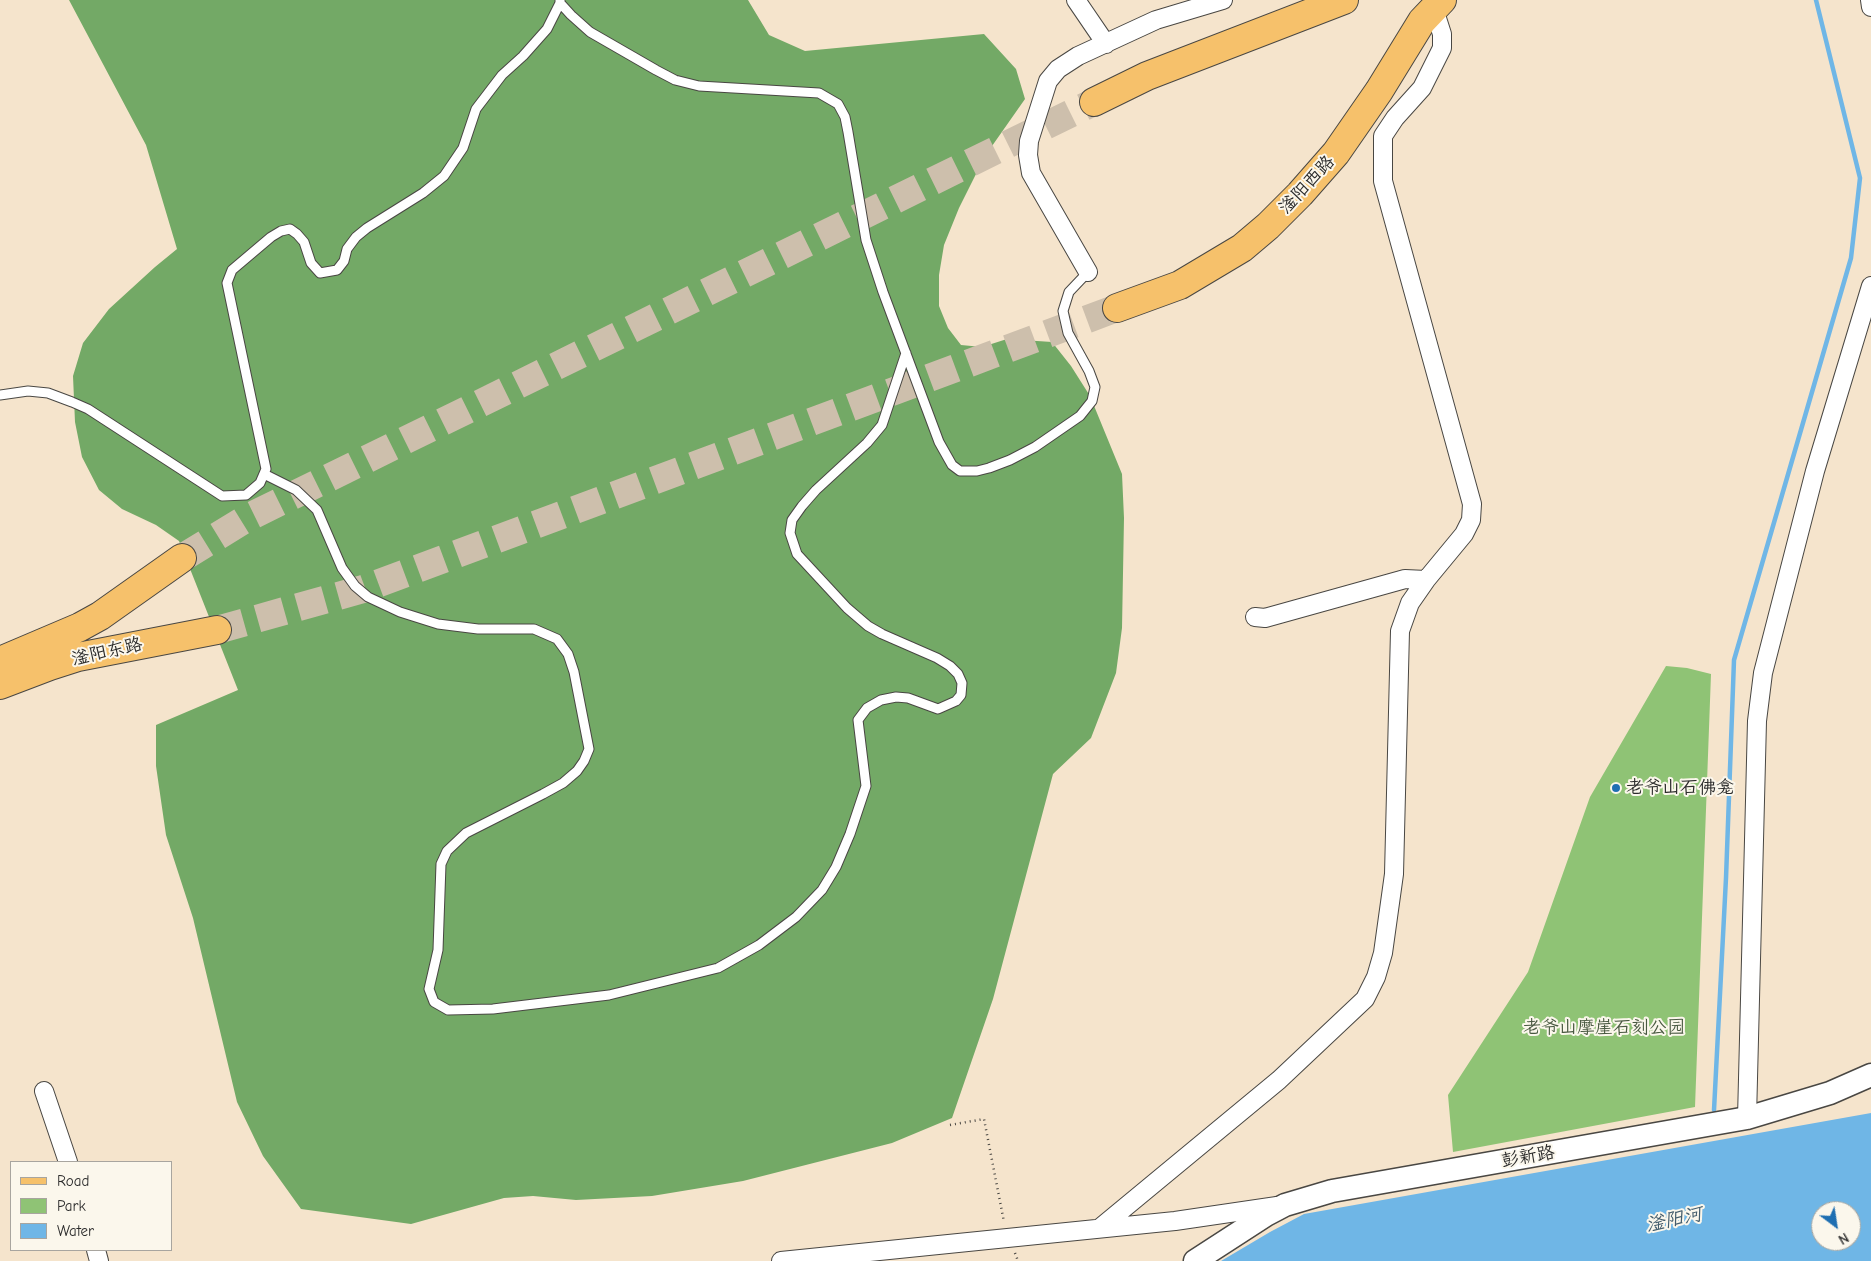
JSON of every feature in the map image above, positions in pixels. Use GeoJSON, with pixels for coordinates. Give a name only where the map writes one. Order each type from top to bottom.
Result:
{"type":"FeatureCollection","features":[{"type":"Feature","properties":{"kind":"main road"},"geometry":{"type":"LineString","coordinates":[[1094,102],[1147,76],[1344,0]]}},
{"type":"Feature","properties":{"kind":"main road","name":"滏阳西路"},"geometry":{"type":"LineString","coordinates":[[1117,308],[1180,285],[1242,248],[1268,226],[1300,194],[1336,153],[1379,91],[1422,21],[1438,5]]}},
{"type":"Feature","properties":{"kind":"main road","name":"滏阳东路"},"geometry":{"type":"LineString","coordinates":[[0,660],[80,627],[100,616],[182,558]]}},
{"type":"Feature","properties":{"kind":"main road","name":"滏阳东路"},"geometry":{"type":"LineString","coordinates":[[0,685],[78,657],[216,630]]}},
{"type":"Feature","properties":{"kind":"street"},"geometry":{"type":"LineString","coordinates":[[1076,0],[1106,44]]}},
{"type":"Feature","properties":{"kind":"street"},"geometry":{"type":"LineString","coordinates":[[1088,272],[1031,173],[1028,155],[1029,141],[1048,81],[1058,69],[1078,56],[1156,20],[1223,0]]}},
{"type":"Feature","properties":{"kind":"street"},"geometry":{"type":"LineString","coordinates":[[1870,0],[1871,7]]}},
{"type":"Feature","properties":{"kind":"street"},"geometry":{"type":"LineString","coordinates":[[1100,1228],[1280,1080],[1365,999],[1376,977],[1383,953],[1394,874],[1400,631],[1410,603],[1426,580],[1464,534],[1472,520],[1472,504],[1382,180],[1383,136],[1394,118],[1422,88],[1442,48],[1438,5]]}},
{"type":"Feature","properties":{"kind":"street"},"geometry":{"type":"LineString","coordinates":[[1747,1118],[1757,721],[1763,673],[1815,471],[1871,286]]}},
{"type":"Feature","properties":{"kind":"street"},"geometry":{"type":"LineString","coordinates":[[1255,617],[1265,618],[1405,579],[1426,580]]}},
{"type":"Feature","properties":{"kind":"street","name":"彭新路"},"geometry":{"type":"LineString","coordinates":[[1195,1261],[1266,1214],[1285,1205],[1332,1191],[1747,1118],[1830,1093],[1871,1075]]}},
{"type":"Feature","properties":{"kind":"street"},"geometry":{"type":"LineString","coordinates":[[44,1091],[68,1161]]}},
{"type":"Feature","properties":{"kind":"street"},"geometry":{"type":"LineString","coordinates":[[782,1261],[1175,1221],[1285,1205]]}},
{"type":"Feature","properties":{"kind":"lane"},"geometry":{"type":"LineString","coordinates":[[0,395],[28,391],[48,393],[88,409],[222,496],[246,495],[260,483],[266,469],[228,282],[232,270],[271,237],[281,231],[290,229],[304,242],[311,263],[320,273],[337,270],[344,261],[347,249],[367,228],[423,193],[444,176],[463,148],[476,109],[502,75],[523,56],[547,29],[560,1],[590,32],[675,80],[699,86],[819,93],[838,104],[845,117],[866,240],[939,442],[952,465],[960,471],[976,472],[1010,460],[1055,434],[1080,416],[1092,401],[1095,388],[1089,370],[1068,333],[1063,311],[1068,292],[1088,272]]}},
{"type":"Feature","properties":{"kind":"lane"},"geometry":{"type":"LineString","coordinates":[[264,474],[296,490],[317,510],[342,568],[355,586],[368,597],[400,612],[438,624],[478,629],[534,630],[557,640],[568,654],[574,672],[588,749],[584,761],[577,771],[563,783],[466,833],[447,851],[441,864],[438,950],[428,988],[434,1002],[448,1010],[493,1009],[609,995],[718,968],[759,945],[796,917],[822,890],[836,867],[850,834],[866,786],[858,720],[867,708],[881,700],[896,697],[908,698],[938,709],[956,700],[961,695],[962,683],[958,674],[950,666],[937,658],[882,634],[868,626],[847,608],[797,554],[790,533],[792,520],[802,506],[816,490],[867,443],[882,424],[906,353]]}},
{"type":"Feature","properties":{"kind":"path"},"geometry":{"type":"LineString","coordinates":[[950,1125],[984,1119],[1007,1238],[1018,1261]]}},
{"type":"Feature","properties":{"kind":"green space"},"geometry":{"type":"Polygon","coordinates":[[[69,0],[748,0],[769,35],[805,51],[984,34],[1016,69],[1025,99],[985,156],[959,208],[944,245],[939,275],[939,306],[948,328],[961,345],[982,347],[1007,339],[1052,342],[1071,366],[1090,396],[1122,474],[1124,518],[1122,628],[1116,673],[1091,738],[1053,774],[993,999],[952,1118],[892,1143],[743,1181],[652,1196],[576,1200],[533,1196],[504,1198],[411,1224],[301,1209],[263,1156],[237,1102],[193,918],[166,835],[156,766],[156,725],[238,690],[179,541],[156,525],[122,509],[99,490],[82,457],[75,422],[73,376],[83,343],[109,309],[177,249],[146,145],[69,0]]]}},
{"type":"Feature","properties":{"kind":"green space","name":"老爷山摩崖石刻公园"},"geometry":{"type":"Polygon","coordinates":[[[1666,666],[1687,668],[1711,674],[1695,1107],[1453,1152],[1448,1095],[1528,972],[1590,797],[1666,666]]]}},
{"type":"Feature","properties":{"kind":"water","name":"滏阳河"},"geometry":{"type":"Polygon","coordinates":[[[1871,1113],[1871,1261],[1221,1261],[1304,1214],[1871,1113]]]}},
{"type":"Feature","properties":{"kind":"waterway"},"geometry":{"type":"LineString","coordinates":[[1714,1110],[1726,878],[1734,660],[1851,258],[1860,178],[1816,0]]}},
{"type":"Feature","properties":{"kind":"tunnel"},"geometry":{"type":"LineString","coordinates":[[182,558],[247,518],[1094,102]]}},
{"type":"Feature","properties":{"kind":"tunnel"},"geometry":{"type":"LineString","coordinates":[[217,630],[363,589],[1117,308]]}},
{"type":"Feature","properties":{"kind":"place","name":"老爷山石佛龛"},"geometry":{"type":"Point","coordinates":[1616,788]}}]}
